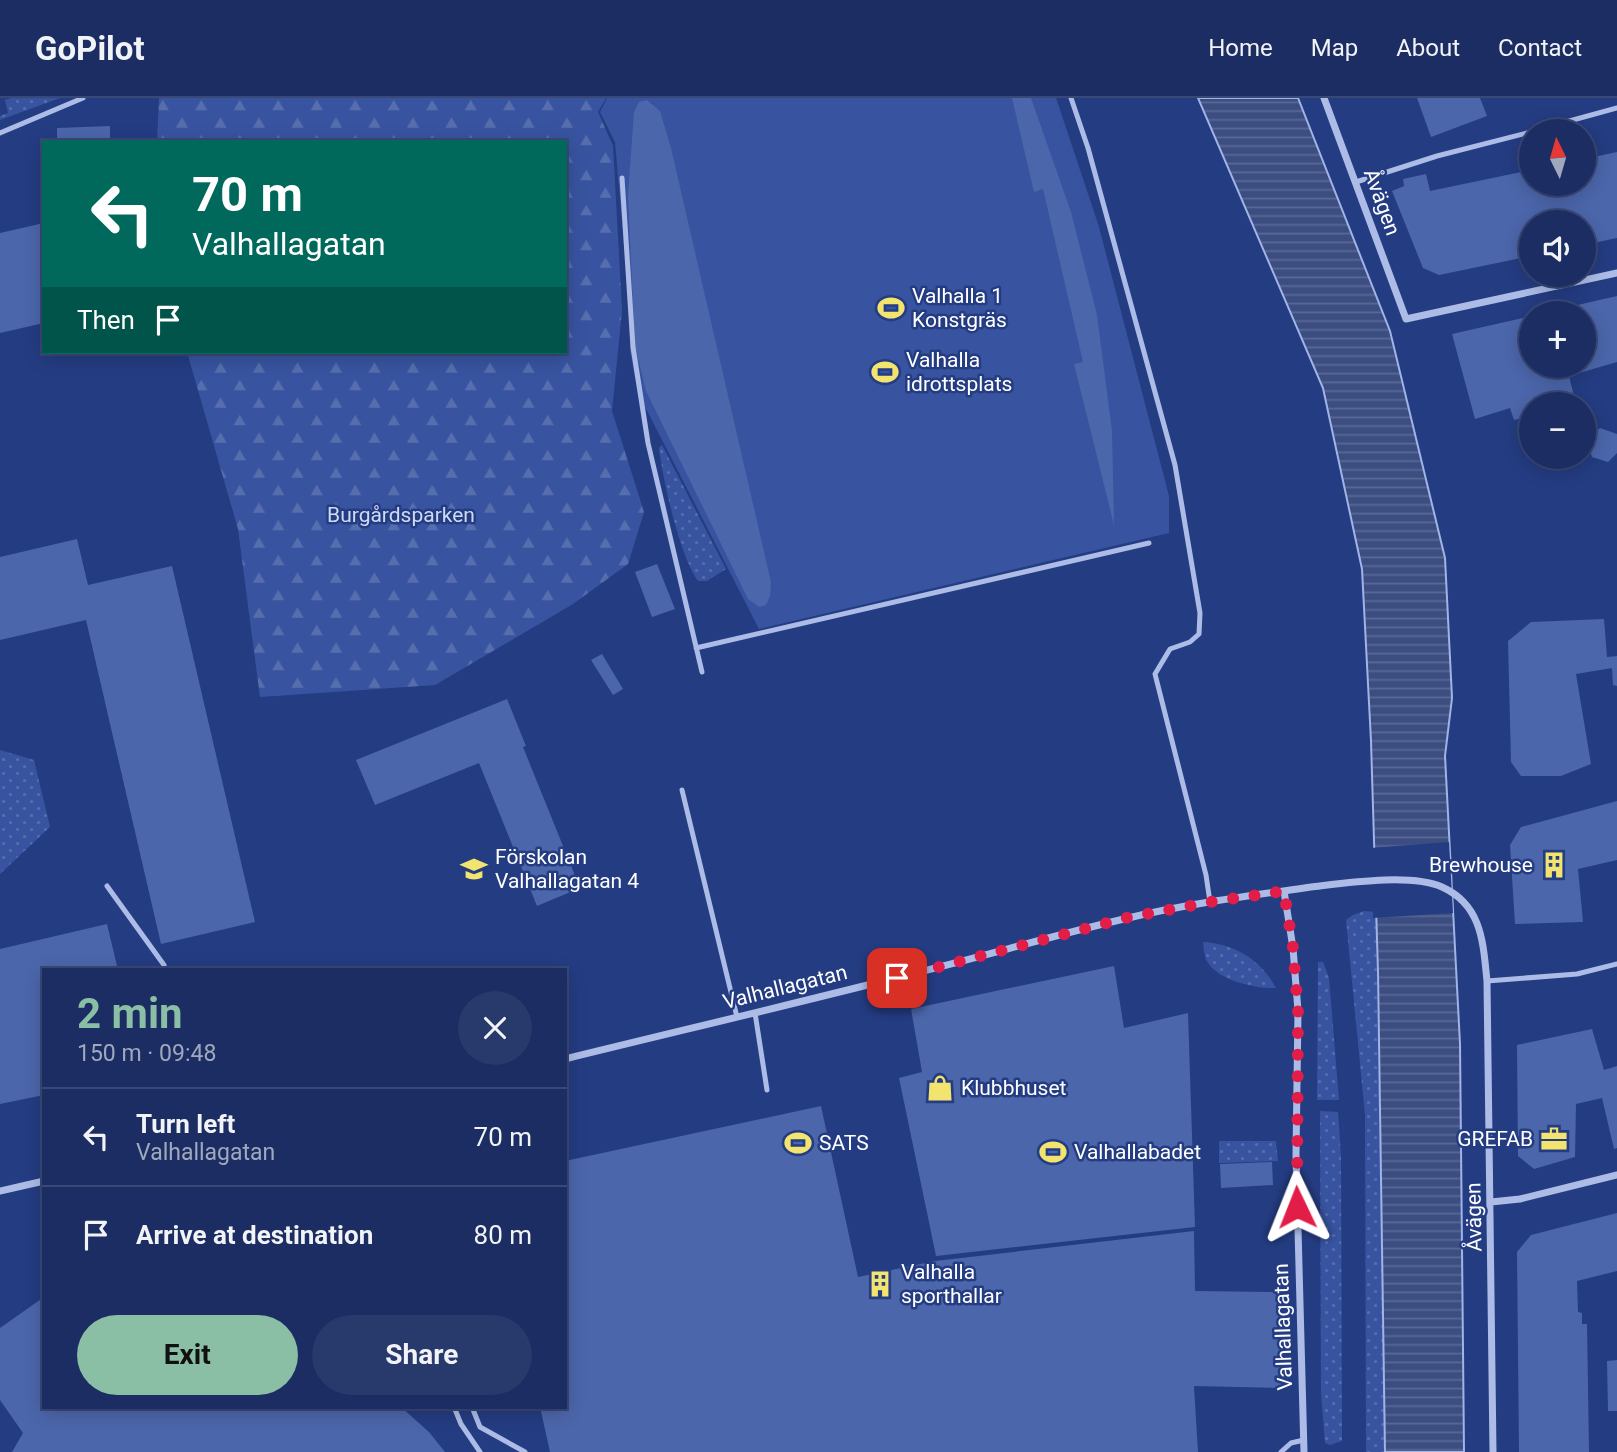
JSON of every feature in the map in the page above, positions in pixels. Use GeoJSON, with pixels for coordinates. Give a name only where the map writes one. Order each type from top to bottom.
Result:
{"type":"FeatureCollection","features":[{"type":"Feature","properties":{"kind":"street","name":"Åvägen"},"geometry":{"type":"LineString","coordinates":[[1324,98],[1406,319],[1617,273]]}},
{"type":"Feature","properties":{"kind":"street","name":"Åvägen"},"geometry":{"type":"LineString","coordinates":[[1284,891],[1351,883],[1423,881],[1455,893],[1471,909],[1482,936],[1487,981],[1493,1452]]}},
{"type":"Feature","properties":{"kind":"street","name":"Valhallagatan"},"geometry":{"type":"LineString","coordinates":[[567,1059],[1126,918],[1284,891],[1293,948],[1298,1011],[1296,1155],[1304,1452]]}},
{"type":"Feature","properties":{"kind":"street"},"geometry":{"type":"LineString","coordinates":[[1491,1202],[1520,1199],[1617,1175]]}},
{"type":"Feature","properties":{"kind":"street"},"geometry":{"type":"LineString","coordinates":[[0,1191],[42,1181]]}},
{"type":"Feature","properties":{"kind":"lane"},"geometry":{"type":"LineString","coordinates":[[0,133],[83,98]]}},
{"type":"Feature","properties":{"kind":"lane"},"geometry":{"type":"LineString","coordinates":[[1072,98],[1158,396],[1175,465],[1189,542],[1200,613],[1199,634],[1190,642],[1170,649],[1155,674],[1206,875],[1210,902]]}},
{"type":"Feature","properties":{"kind":"lane"},"geometry":{"type":"LineString","coordinates":[[1578,119],[1617,108]]}},
{"type":"Feature","properties":{"kind":"lane"},"geometry":{"type":"LineString","coordinates":[[1356,182],[1437,156],[1519,135]]}},
{"type":"Feature","properties":{"kind":"lane"},"geometry":{"type":"LineString","coordinates":[[622,178],[633,347],[648,443],[702,672]]}},
{"type":"Feature","properties":{"kind":"lane"},"geometry":{"type":"LineString","coordinates":[[696,648],[1149,543]]}},
{"type":"Feature","properties":{"kind":"lane"},"geometry":{"type":"LineString","coordinates":[[682,789],[737,1017]]}},
{"type":"Feature","properties":{"kind":"lane"},"geometry":{"type":"LineString","coordinates":[[107,886],[165,968]]}},
{"type":"Feature","properties":{"kind":"lane"},"geometry":{"type":"LineString","coordinates":[[1487,981],[1577,974],[1617,964]]}},
{"type":"Feature","properties":{"kind":"lane"},"geometry":{"type":"LineString","coordinates":[[755,1013],[767,1090]]}},
{"type":"Feature","properties":{"kind":"lane"},"geometry":{"type":"LineString","coordinates":[[455,1409],[461,1424],[480,1452]]}},
{"type":"Feature","properties":{"kind":"lane"},"geometry":{"type":"LineString","coordinates":[[473,1409],[480,1427],[525,1452]]}},
{"type":"Feature","properties":{"kind":"lane"},"geometry":{"type":"LineString","coordinates":[[1281,1452],[1291,1443],[1304,1440]]}},
{"type":"Feature","properties":{"kind":"green space"},"geometry":{"type":"Polygon","coordinates":[[[60,98],[0,120],[0,116],[8,113],[5,100],[60,98]]]}},
{"type":"Feature","properties":{"kind":"green space","name":"Burgårdsparken"},"geometry":{"type":"Polygon","coordinates":[[[159,98],[606,98],[598,112],[613,146],[622,310],[612,411],[644,512],[628,564],[573,604],[435,685],[260,697],[238,529],[188,354],[567,354],[567,140],[157,140],[159,98]]]}},
{"type":"Feature","properties":{"kind":"green space","name":"Valhalla 1 Konstgräs"},"geometry":{"type":"Polygon","coordinates":[[[607,98],[1056,98],[1099,227],[1169,496],[1169,533],[759,629],[638,393],[630,351],[630,313],[615,142],[600,112],[607,98]]]}},
{"type":"Feature","properties":{"kind":"green space"},"geometry":{"type":"Polygon","coordinates":[[[662,445],[726,569],[707,581],[698,581],[679,537],[661,462],[659,448],[662,445]]]}},
{"type":"Feature","properties":{"kind":"green space"},"geometry":{"type":"Polygon","coordinates":[[[0,750],[34,760],[50,827],[0,874],[0,750]]]}},
{"type":"Feature","properties":{"kind":"green space"},"geometry":{"type":"Polygon","coordinates":[[[1364,911],[1376,912],[1385,1452],[1366,1452],[1365,1115],[1346,920],[1364,911]]]}},
{"type":"Feature","properties":{"kind":"green space"},"geometry":{"type":"Polygon","coordinates":[[[1203,942],[1226,946],[1246,955],[1263,969],[1276,988],[1249,985],[1221,975],[1207,962],[1203,942]]]}},
{"type":"Feature","properties":{"kind":"green space"},"geometry":{"type":"Polygon","coordinates":[[[1318,962],[1323,962],[1329,978],[1339,1100],[1317,1100],[1318,962]]]}},
{"type":"Feature","properties":{"kind":"green space"},"geometry":{"type":"Polygon","coordinates":[[[1320,1111],[1338,1112],[1341,1157],[1342,1441],[1330,1445],[1325,1443],[1321,1394],[1320,1111]]]}},
{"type":"Feature","properties":{"kind":"green space"},"geometry":{"type":"Polygon","coordinates":[[[1219,1141],[1276,1141],[1278,1161],[1219,1163],[1219,1141]]]}},
{"type":"Feature","properties":{"kind":"shaded area"},"geometry":{"type":"Polygon","coordinates":[[[1198,98],[1298,98],[1390,331],[1445,558],[1452,698],[1445,756],[1460,1044],[1464,1452],[1385,1452],[1378,972],[1371,741],[1362,569],[1323,388],[1198,98]]]}},
{"type":"Feature","properties":{"kind":"pier"},"geometry":{"type":"Polygon","coordinates":[[[1449,842],[1453,913],[1373,918],[1371,848],[1449,842]]]}},
{"type":"Feature","properties":{"kind":"building"},"geometry":{"type":"Polygon","coordinates":[[[1012,98],[1031,98],[1071,212],[1097,315],[1112,431],[1114,525],[1074,364],[1083,362],[1043,189],[1034,192],[1012,98]]]}},
{"type":"Feature","properties":{"kind":"building"},"geometry":{"type":"Polygon","coordinates":[[[1417,98],[1480,98],[1487,116],[1431,137],[1417,98]]]}},
{"type":"Feature","properties":{"kind":"building"},"geometry":{"type":"Polygon","coordinates":[[[647,100],[660,111],[671,148],[771,582],[766,605],[759,607],[748,599],[646,391],[635,346],[628,196],[634,112],[639,102],[647,100]]]}},
{"type":"Feature","properties":{"kind":"building"},"geometry":{"type":"Polygon","coordinates":[[[110,126],[110,140],[57,140],[57,128],[110,126]]]}},
{"type":"Feature","properties":{"kind":"building"},"geometry":{"type":"Polygon","coordinates":[[[1617,152],[1617,238],[1596,242],[1596,210],[1519,210],[1519,258],[1439,275],[1423,268],[1392,191],[1404,186],[1403,179],[1426,174],[1430,191],[1519,172],[1519,196],[1596,196],[1596,156],[1617,152]]]}},
{"type":"Feature","properties":{"kind":"building"},"geometry":{"type":"Polygon","coordinates":[[[42,223],[42,323],[0,333],[0,233],[42,223]]]}},
{"type":"Feature","properties":{"kind":"building"},"geometry":{"type":"Polygon","coordinates":[[[1617,296],[1617,362],[1596,368],[1596,301],[1617,296]]]}},
{"type":"Feature","properties":{"kind":"building"},"geometry":{"type":"Polygon","coordinates":[[[1519,319],[1519,378],[1570,378],[1573,392],[1519,392],[1519,419],[1514,420],[1510,408],[1475,419],[1452,334],[1519,319]]]}},
{"type":"Feature","properties":{"kind":"building"},"geometry":{"type":"Polygon","coordinates":[[[1600,428],[1617,434],[1617,453],[1608,462],[1596,458],[1596,432],[1600,428]]]}},
{"type":"Feature","properties":{"kind":"building"},"geometry":{"type":"Polygon","coordinates":[[[77,539],[88,585],[172,566],[255,922],[161,944],[86,620],[0,640],[0,557],[77,539]]]}},
{"type":"Feature","properties":{"kind":"building"},"geometry":{"type":"Polygon","coordinates":[[[657,564],[675,609],[652,617],[635,572],[657,564]]]}},
{"type":"Feature","properties":{"kind":"building"},"geometry":{"type":"Polygon","coordinates":[[[1604,619],[1607,657],[1617,656],[1617,686],[1613,685],[1612,668],[1576,674],[1591,764],[1561,776],[1521,776],[1511,762],[1508,641],[1531,622],[1604,619]]]}},
{"type":"Feature","properties":{"kind":"building"},"geometry":{"type":"Polygon","coordinates":[[[602,654],[623,689],[613,695],[591,660],[602,654]]]}},
{"type":"Feature","properties":{"kind":"building"},"geometry":{"type":"Polygon","coordinates":[[[507,699],[526,746],[523,747],[580,888],[537,906],[479,763],[375,805],[356,760],[507,699]]]}},
{"type":"Feature","properties":{"kind":"building","name":"Brewhouse"},"geometry":{"type":"Polygon","coordinates":[[[1617,801],[1617,860],[1578,869],[1583,922],[1515,924],[1510,845],[1521,827],[1617,801]]]}},
{"type":"Feature","properties":{"kind":"building"},"geometry":{"type":"Polygon","coordinates":[[[107,924],[118,968],[42,968],[42,1095],[0,1104],[0,949],[107,924]]]}},
{"type":"Feature","properties":{"kind":"building","name":"Valhallabadet"},"geometry":{"type":"Polygon","coordinates":[[[1114,966],[1124,1028],[1188,1013],[1195,1227],[936,1256],[899,1078],[922,1072],[911,1009],[1114,966]]]}},
{"type":"Feature","properties":{"kind":"building"},"geometry":{"type":"Polygon","coordinates":[[[1592,1029],[1604,1070],[1617,1066],[1617,1148],[1614,1149],[1602,1098],[1576,1104],[1575,1157],[1534,1169],[1518,1156],[1517,1045],[1592,1029]]]}},
{"type":"Feature","properties":{"kind":"building","name":"Valhalla sporthallar"},"geometry":{"type":"Polygon","coordinates":[[[821,1106],[858,1277],[935,1261],[1194,1231],[1195,1291],[1280,1292],[1281,1388],[1194,1386],[1198,1452],[550,1452],[540,1409],[567,1409],[567,1161],[821,1106]]]}},
{"type":"Feature","properties":{"kind":"building"},"geometry":{"type":"Polygon","coordinates":[[[1272,1162],[1273,1185],[1221,1188],[1220,1164],[1272,1162]]]}},
{"type":"Feature","properties":{"kind":"building"},"geometry":{"type":"Polygon","coordinates":[[[1617,1213],[1617,1271],[1577,1281],[1578,1312],[1582,1313],[1582,1324],[1587,1324],[1589,1452],[1519,1452],[1517,1252],[1531,1235],[1617,1213]]]}},
{"type":"Feature","properties":{"kind":"building"},"geometry":{"type":"Polygon","coordinates":[[[42,1298],[42,1409],[403,1409],[429,1432],[445,1452],[12,1452],[23,1433],[0,1400],[0,1328],[42,1298]]]}},
{"type":"Feature","properties":{"kind":"building"},"geometry":{"type":"Polygon","coordinates":[[[1617,1360],[1617,1411],[1608,1411],[1607,1361],[1617,1360]]]}},
{"type":"Feature","properties":{"kind":"place","name":"Valhalla 1 Konstgräs"},"geometry":{"type":"Point","coordinates":[891,308]}},
{"type":"Feature","properties":{"kind":"place","name":"Valhalla idrottsplats"},"geometry":{"type":"Point","coordinates":[885,372]}},
{"type":"Feature","properties":{"kind":"place","name":"Brewhouse"},"geometry":{"type":"Point","coordinates":[1554,865]}},
{"type":"Feature","properties":{"kind":"place","name":"Förskolan Valhallagatan 4"},"geometry":{"type":"Point","coordinates":[474,869]}},
{"type":"Feature","properties":{"kind":"place","name":"Klubbhuset"},"geometry":{"type":"Point","coordinates":[940,1088]}},
{"type":"Feature","properties":{"kind":"place","name":"GREFAB"},"geometry":{"type":"Point","coordinates":[1554,1139]}},
{"type":"Feature","properties":{"kind":"place","name":"SATS"},"geometry":{"type":"Point","coordinates":[798,1143]}},
{"type":"Feature","properties":{"kind":"place","name":"Valhallabadet"},"geometry":{"type":"Point","coordinates":[1053,1152]}},
{"type":"Feature","properties":{"kind":"place","name":"Valhalla sporthallar"},"geometry":{"type":"Point","coordinates":[880,1284]}},
{"type":"Feature","properties":{"kind":"route"},"geometry":{"type":"LineString","coordinates":[[897,978],[1126,918],[1284,891],[1293,948],[1298,1011],[1297,1207]]}}]}
